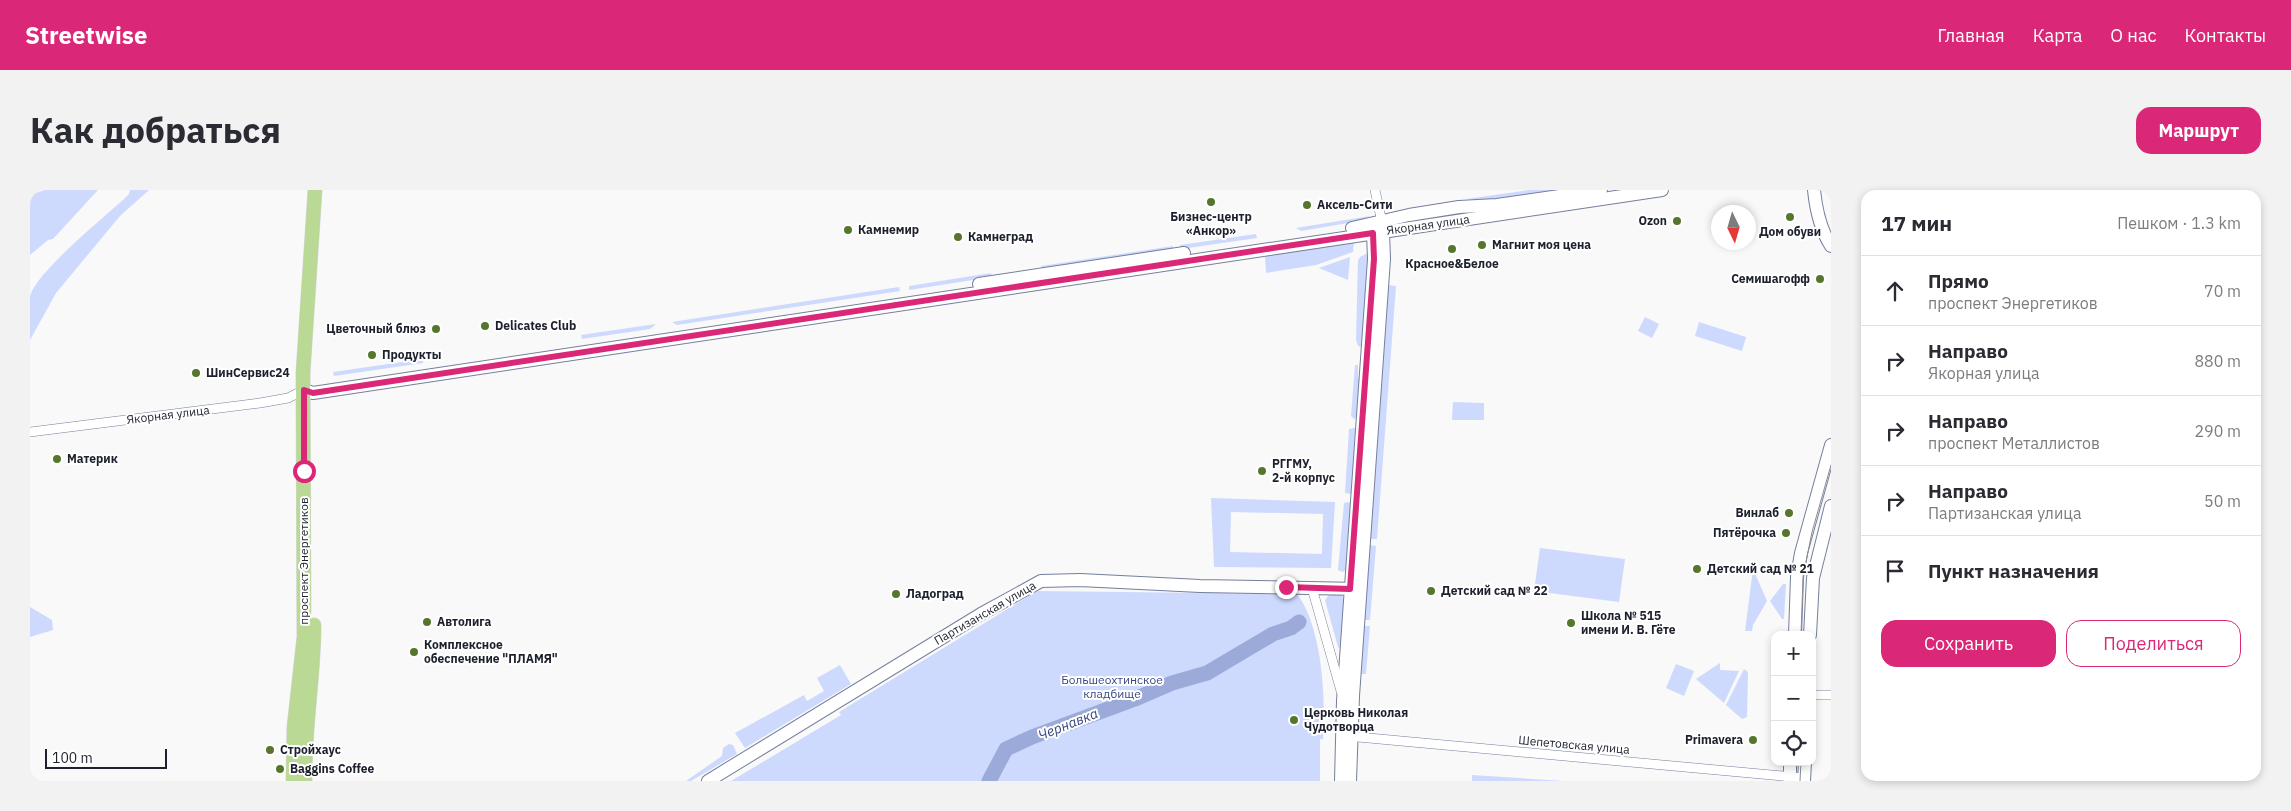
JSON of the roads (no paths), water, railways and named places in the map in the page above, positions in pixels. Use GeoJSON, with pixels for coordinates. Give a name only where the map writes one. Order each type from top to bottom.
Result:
{"type":"FeatureCollection","features":[{"type":"Feature","properties":{"kind":"main road","name":"проспект Энергетиков"},"geometry":{"type":"LineString","coordinates":[[293,781],[294,726],[304,637],[315,190]]}},
{"type":"Feature","properties":{"kind":"main road","name":"проспект Энергетиков"},"geometry":{"type":"LineString","coordinates":[[305,781],[304,752],[314,663],[310,389],[324,190]]}},
{"type":"Feature","properties":{"kind":"street"},"geometry":{"type":"LineString","coordinates":[[1343,701],[1355,589],[1384,259],[1379,229],[1376,190]]}},
{"type":"Feature","properties":{"kind":"street","name":"Якорная улица"},"geometry":{"type":"LineString","coordinates":[[1379,229],[1459,207],[1498,206],[1601,190]]}},
{"type":"Feature","properties":{"kind":"street","name":"Якорная улица"},"geometry":{"type":"LineString","coordinates":[[30,432],[260,403],[288,398],[310,389],[1379,229],[1662,190]]}},
{"type":"Feature","properties":{"kind":"street"},"geometry":{"type":"LineString","coordinates":[[1814,190],[1817,216],[1831,246]]}},
{"type":"Feature","properties":{"kind":"street"},"geometry":{"type":"LineString","coordinates":[[1795,631],[1797,577],[1801,553],[1831,445]]}},
{"type":"Feature","properties":{"kind":"street"},"geometry":{"type":"LineString","coordinates":[[1810,631],[1813,578],[1831,506]]}},
{"type":"Feature","properties":{"kind":"street","name":"Партизанская улица"},"geometry":{"type":"LineString","coordinates":[[708,781],[981,614],[1041,581],[1080,580],[1200,586],[1355,589]]}},
{"type":"Feature","properties":{"kind":"street"},"geometry":{"type":"LineString","coordinates":[[1312,588],[1335,664],[1343,701],[1350,781]]}},
{"type":"Feature","properties":{"kind":"street"},"geometry":{"type":"LineString","coordinates":[[1341,781],[1346,736],[1355,589]]}},
{"type":"Feature","properties":{"kind":"street"},"geometry":{"type":"LineString","coordinates":[[1816,694],[1831,695]]}},
{"type":"Feature","properties":{"kind":"street","name":"Шепетовская улица"},"geometry":{"type":"LineString","coordinates":[[1346,736],[1804,780]]}},
{"type":"Feature","properties":{"kind":"street"},"geometry":{"type":"LineString","coordinates":[[1790,766],[1790,779]]}},
{"type":"Feature","properties":{"kind":"street"},"geometry":{"type":"LineString","coordinates":[[1804,780],[1805,766]]}},
{"type":"Feature","properties":{"kind":"waterway","name":"Чернавка"},"geometry":{"type":"LineString","coordinates":[[989,781],[1006,749],[1032,737],[1135,699],[1172,683],[1207,673],[1273,634],[1291,628],[1299,622]]}},
{"type":"Feature","properties":{"kind":"tram line"},"geometry":{"type":"LineString","coordinates":[[1801,631],[1803,577],[1812,532],[1831,465]]}},
{"type":"Feature","properties":{"kind":"tram line"},"geometry":{"type":"LineString","coordinates":[[1800,781],[1801,766]]}},
{"type":"Feature","properties":{"kind":"place","name":"Бизнес-центр «Анкор»"},"geometry":{"type":"Point","coordinates":[1211,202]}},
{"type":"Feature","properties":{"kind":"place","name":"Аксель-Сити"},"geometry":{"type":"Point","coordinates":[1307,205]}},
{"type":"Feature","properties":{"kind":"place","name":"Дом обуви"},"geometry":{"type":"Point","coordinates":[1790,217]}},
{"type":"Feature","properties":{"kind":"place","name":"Ozon"},"geometry":{"type":"Point","coordinates":[1677,221]}},
{"type":"Feature","properties":{"kind":"place","name":"Камнемир"},"geometry":{"type":"Point","coordinates":[848,230]}},
{"type":"Feature","properties":{"kind":"place","name":"Камнеград"},"geometry":{"type":"Point","coordinates":[958,237]}},
{"type":"Feature","properties":{"kind":"place","name":"Магнит моя цена"},"geometry":{"type":"Point","coordinates":[1482,245]}},
{"type":"Feature","properties":{"kind":"place","name":"Красное&Белое"},"geometry":{"type":"Point","coordinates":[1452,249]}},
{"type":"Feature","properties":{"kind":"place","name":"Семишагофф"},"geometry":{"type":"Point","coordinates":[1820,279]}},
{"type":"Feature","properties":{"kind":"place","name":"Delicates Club"},"geometry":{"type":"Point","coordinates":[485,326]}},
{"type":"Feature","properties":{"kind":"place","name":"Цветочный блюз"},"geometry":{"type":"Point","coordinates":[436,329]}},
{"type":"Feature","properties":{"kind":"place","name":"Продукты"},"geometry":{"type":"Point","coordinates":[372,355]}},
{"type":"Feature","properties":{"kind":"place","name":"ШинCервис24"},"geometry":{"type":"Point","coordinates":[196,373]}},
{"type":"Feature","properties":{"kind":"place","name":"Материк"},"geometry":{"type":"Point","coordinates":[57,459]}},
{"type":"Feature","properties":{"kind":"place","name":"РГГМУ, 2-й корпус"},"geometry":{"type":"Point","coordinates":[1262,471]}},
{"type":"Feature","properties":{"kind":"place","name":"Винлаб"},"geometry":{"type":"Point","coordinates":[1789,513]}},
{"type":"Feature","properties":{"kind":"place","name":"Пятёрочка"},"geometry":{"type":"Point","coordinates":[1786,533]}},
{"type":"Feature","properties":{"kind":"place","name":"Детский сад № 21"},"geometry":{"type":"Point","coordinates":[1697,569]}},
{"type":"Feature","properties":{"kind":"place","name":"Детский сад № 22"},"geometry":{"type":"Point","coordinates":[1431,591]}},
{"type":"Feature","properties":{"kind":"place","name":"Ладоград"},"geometry":{"type":"Point","coordinates":[896,594]}},
{"type":"Feature","properties":{"kind":"place","name":"Автолига"},"geometry":{"type":"Point","coordinates":[427,622]}},
{"type":"Feature","properties":{"kind":"place","name":"Школа № 515 имени И. В. Гёте"},"geometry":{"type":"Point","coordinates":[1571,623]}},
{"type":"Feature","properties":{"kind":"place","name":"Комплексное обеспечение \"ПЛАМЯ\""},"geometry":{"type":"Point","coordinates":[414,652]}},
{"type":"Feature","properties":{"kind":"place","name":"Церковь Николая Чудотворца"},"geometry":{"type":"Point","coordinates":[1294,720]}},
{"type":"Feature","properties":{"kind":"place","name":"Primavera"},"geometry":{"type":"Point","coordinates":[1753,740]}},
{"type":"Feature","properties":{"kind":"place","name":"Стройхаус"},"geometry":{"type":"Point","coordinates":[270,750]}},
{"type":"Feature","properties":{"kind":"place","name":"Baggins Coffee"},"geometry":{"type":"Point","coordinates":[280,769]}},
{"type":"Feature","properties":{"kind":"park label","name":"Большеохтинское кладбище"},"geometry":{"type":"Point","coordinates":[1112,687]}}]}
